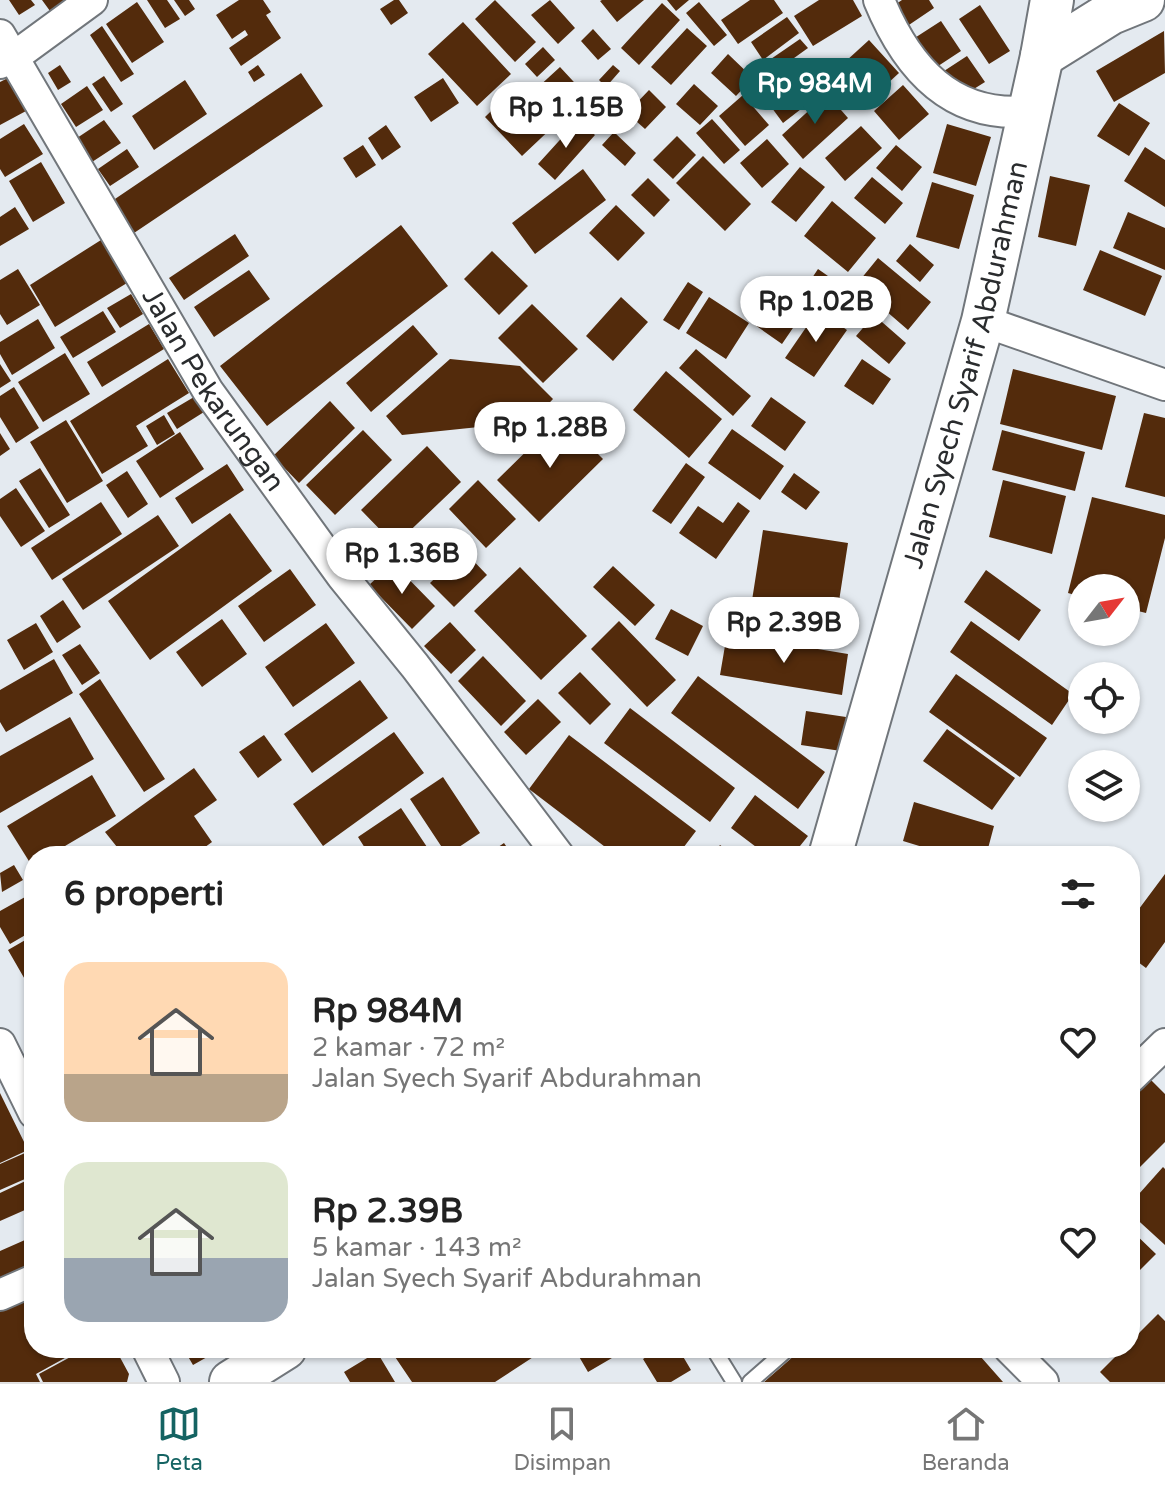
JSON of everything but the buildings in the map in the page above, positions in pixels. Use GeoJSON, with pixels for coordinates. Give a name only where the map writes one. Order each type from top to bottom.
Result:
{"type":"FeatureCollection","features":[{"type":"Feature","properties":{"kind":"main road","name":"Jalan Syech Syarif Abdurahman"},"geometry":{"type":"LineString","coordinates":[[833,846],[983,321],[1052,0]]}},
{"type":"Feature","properties":{"kind":"main road"},"geometry":{"type":"LineString","coordinates":[[1042,56],[1111,13],[1143,0]]}},
{"type":"Feature","properties":{"kind":"main road"},"geometry":{"type":"LineString","coordinates":[[231,1382],[269,1358]]}},
{"type":"Feature","properties":{"kind":"street","name":"Jalan Pekarungan"},"geometry":{"type":"LineString","coordinates":[[92,0],[5,52],[208,391],[342,576],[415,666],[551,846]]}},
{"type":"Feature","properties":{"kind":"street"},"geometry":{"type":"LineString","coordinates":[[879,0],[890,26],[931,83],[967,105],[1013,112],[1030,111]]}},
{"type":"Feature","properties":{"kind":"street"},"geometry":{"type":"LineString","coordinates":[[983,321],[1165,385]]}},
{"type":"Feature","properties":{"kind":"street"},"geometry":{"type":"LineString","coordinates":[[0,1044],[24,1093]]}},
{"type":"Feature","properties":{"kind":"street"},"geometry":{"type":"LineString","coordinates":[[1140,1068],[1165,1044]]}},
{"type":"Feature","properties":{"kind":"street"},"geometry":{"type":"LineString","coordinates":[[0,1295],[24,1284]]}},
{"type":"Feature","properties":{"kind":"street"},"geometry":{"type":"LineString","coordinates":[[152,1358],[164,1382]]}},
{"type":"Feature","properties":{"kind":"street"},"geometry":{"type":"LineString","coordinates":[[1019,1358],[1043,1382]]}},
{"type":"Feature","properties":{"kind":"lane"},"geometry":{"type":"LineString","coordinates":[[719,1358],[734,1382]]}},
{"type":"Feature","properties":{"kind":"lane"},"geometry":{"type":"LineString","coordinates":[[750,1382],[778,1358]]}}]}
